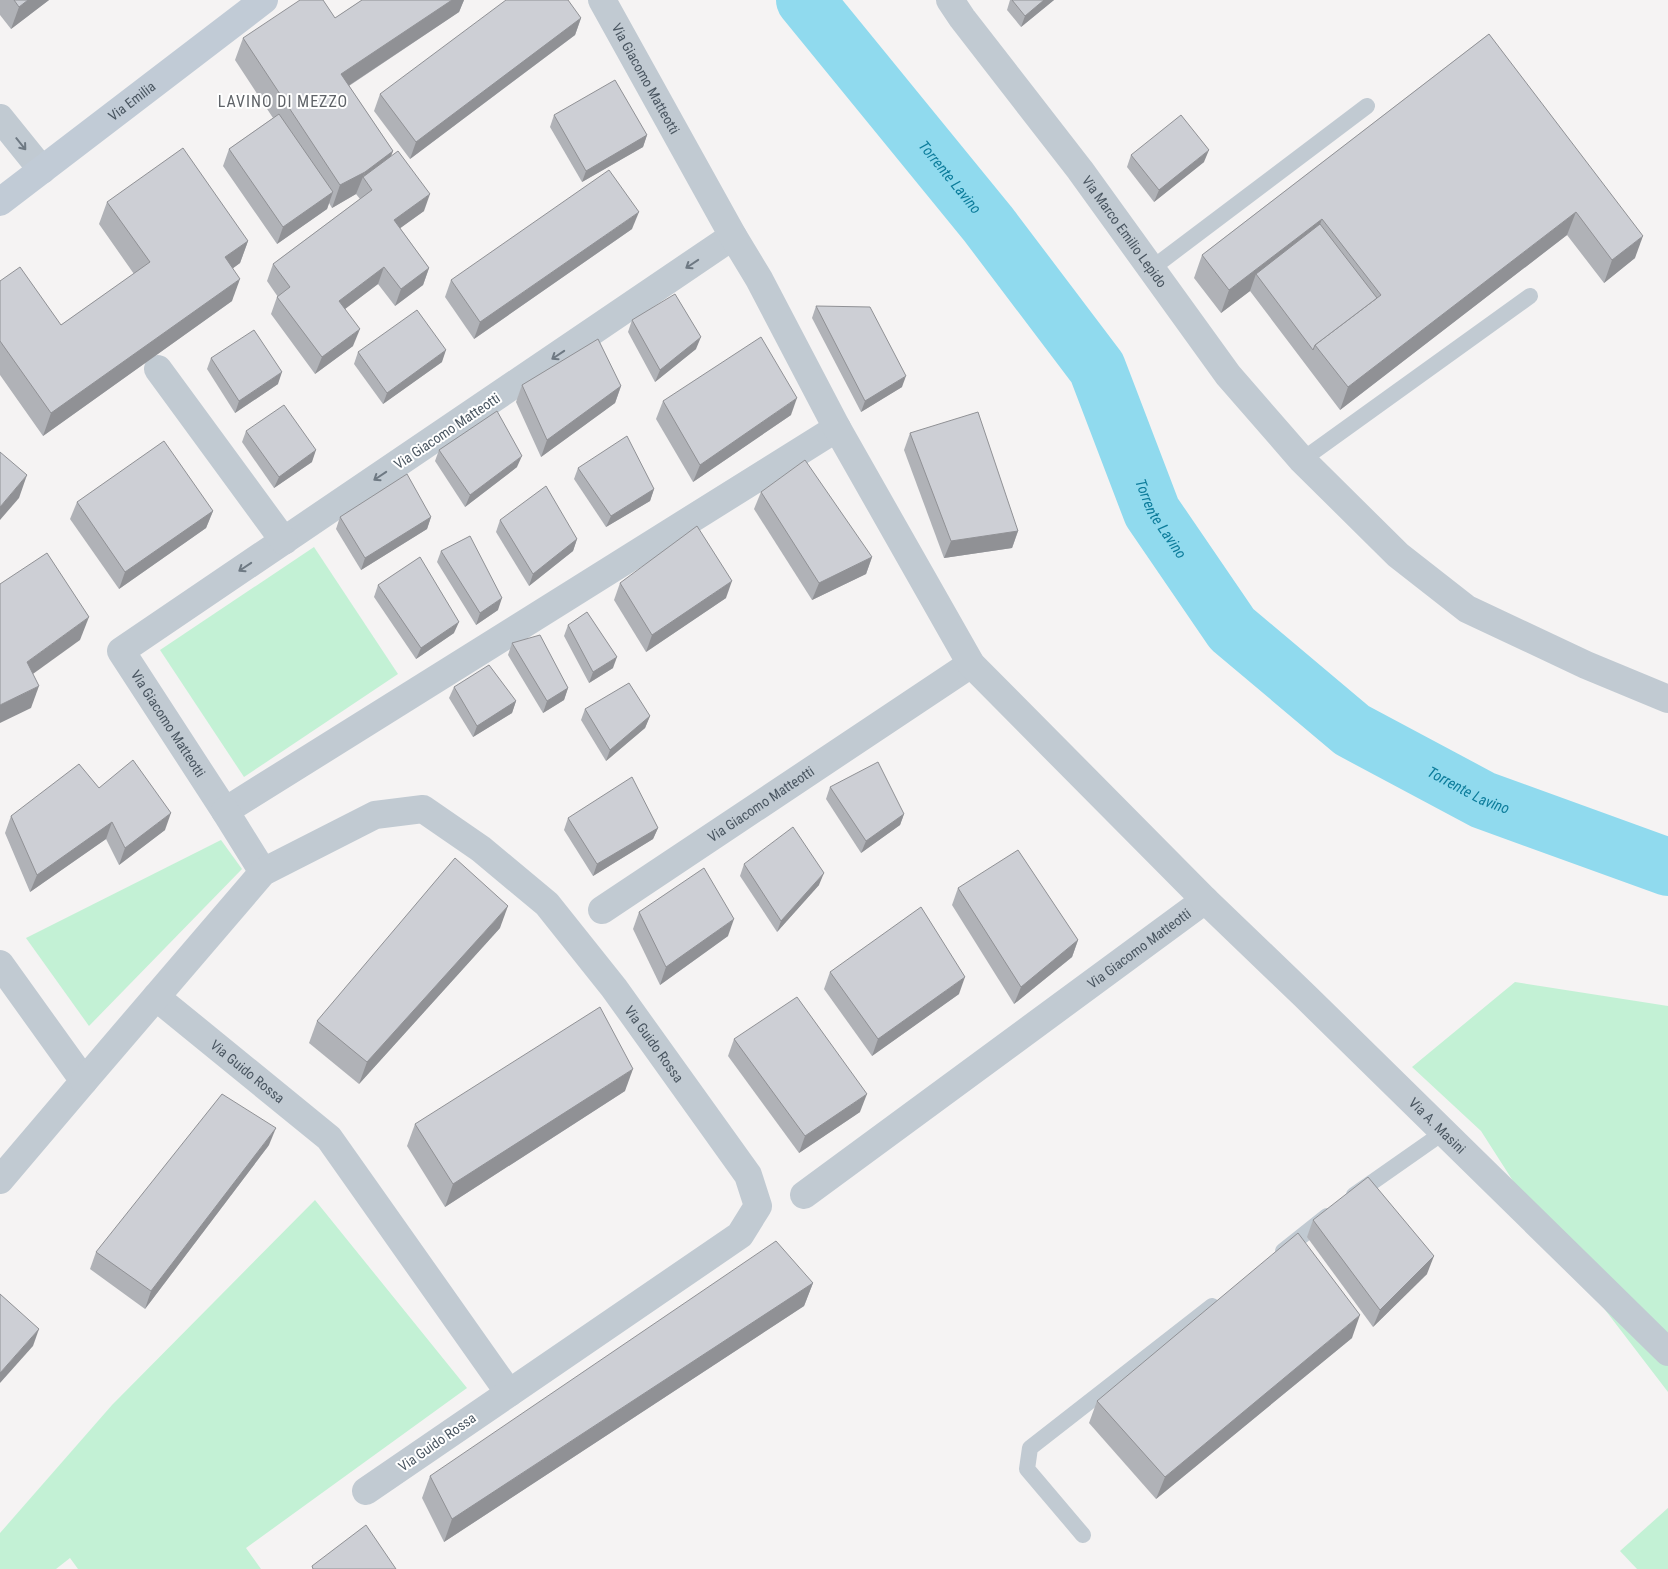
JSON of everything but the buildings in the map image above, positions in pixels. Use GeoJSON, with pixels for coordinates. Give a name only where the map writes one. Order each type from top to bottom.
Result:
{"type":"FeatureCollection","features":[{"type":"Feature","properties":{"kind":"main road","name":"Via Emilia"},"geometry":{"type":"LineString","coordinates":[[0,202],[264,0]]}},
{"type":"Feature","properties":{"kind":"street","name":"Via Giacomo Matteotti"},"geometry":{"type":"LineString","coordinates":[[602,0],[733,236],[759,279],[837,428],[971,664],[1206,900],[804,1194]]}},
{"type":"Feature","properties":{"kind":"street","name":"Via Marco Emilio Lepido"},"geometry":{"type":"LineString","coordinates":[[950,0],[1080,170],[1228,375],[1302,460],[1398,555],[1467,608],[1586,665],[1668,699]]}},
{"type":"Feature","properties":{"kind":"street"},"geometry":{"type":"LineString","coordinates":[[0,118],[42,170]]}},
{"type":"Feature","properties":{"kind":"street","name":"Via Giacomo Matteotti"},"geometry":{"type":"LineString","coordinates":[[224,811],[121,652],[733,236]]}},
{"type":"Feature","properties":{"kind":"street"},"geometry":{"type":"LineString","coordinates":[[158,369],[284,541]]}},
{"type":"Feature","properties":{"kind":"street"},"geometry":{"type":"LineString","coordinates":[[263,872],[224,811],[837,428]]}},
{"type":"Feature","properties":{"kind":"street","name":"Via Giacomo Matteotti"},"geometry":{"type":"LineString","coordinates":[[602,910],[971,664]]}},
{"type":"Feature","properties":{"kind":"street","name":"Via Guido Rossa"},"geometry":{"type":"LineString","coordinates":[[0,1180],[263,872],[375,815],[423,809],[481,849],[547,904],[614,988],[748,1175],[758,1206],[740,1235],[366,1491]]}},
{"type":"Feature","properties":{"kind":"street","name":"Via A. Masini"},"geometry":{"type":"LineString","coordinates":[[1206,900],[1668,1352]]}},
{"type":"Feature","properties":{"kind":"street"},"geometry":{"type":"LineString","coordinates":[[0,964],[84,1081]]}},
{"type":"Feature","properties":{"kind":"street","name":"Via Guido Rossa"},"geometry":{"type":"LineString","coordinates":[[156,997],[329,1138],[509,1393]]}},
{"type":"Feature","properties":{"kind":"lane"},"geometry":{"type":"LineString","coordinates":[[1151,269],[1367,106]]}},
{"type":"Feature","properties":{"kind":"lane"},"geometry":{"type":"LineString","coordinates":[[1302,460],[1530,296]]}},
{"type":"Feature","properties":{"kind":"lane"},"geometry":{"type":"LineString","coordinates":[[1273,1258],[1340,1206],[1444,1132]]}},
{"type":"Feature","properties":{"kind":"lane"},"geometry":{"type":"LineString","coordinates":[[1083,1535],[1027,1469],[1030,1448],[1226,1295]]}},
{"type":"Feature","properties":{"kind":"green space"},"geometry":{"type":"Polygon","coordinates":[[[314,547],[398,674],[244,777],[160,650],[314,547]]]}},
{"type":"Feature","properties":{"kind":"green space"},"geometry":{"type":"Polygon","coordinates":[[[221,840],[242,869],[89,1026],[26,938],[221,840]]]}},
{"type":"Feature","properties":{"kind":"green space"},"geometry":{"type":"Polygon","coordinates":[[[1515,982],[1668,1006],[1668,1392],[1547,1234],[1481,1131],[1412,1067],[1515,982]]]}},
{"type":"Feature","properties":{"kind":"green space"},"geometry":{"type":"Polygon","coordinates":[[[315,1200],[467,1388],[246,1548],[261,1569],[78,1569],[70,1558],[56,1569],[0,1569],[0,1533],[112,1405],[315,1200]]]}},
{"type":"Feature","properties":{"kind":"green space"},"geometry":{"type":"Polygon","coordinates":[[[1668,1508],[1668,1569],[1637,1569],[1620,1551],[1668,1508]]]}},
{"type":"Feature","properties":{"kind":"waterway","name":"Torrente Lavino"},"geometry":{"type":"LineString","coordinates":[[805,0],[988,224],[1097,368],[1152,512],[1232,629],[1352,730],[1483,800],[1668,867]]}},
{"type":"Feature","properties":{"kind":"district","name":"LAVINO DI MEZZO"},"geometry":{"type":"Point","coordinates":[283,101]}}]}
